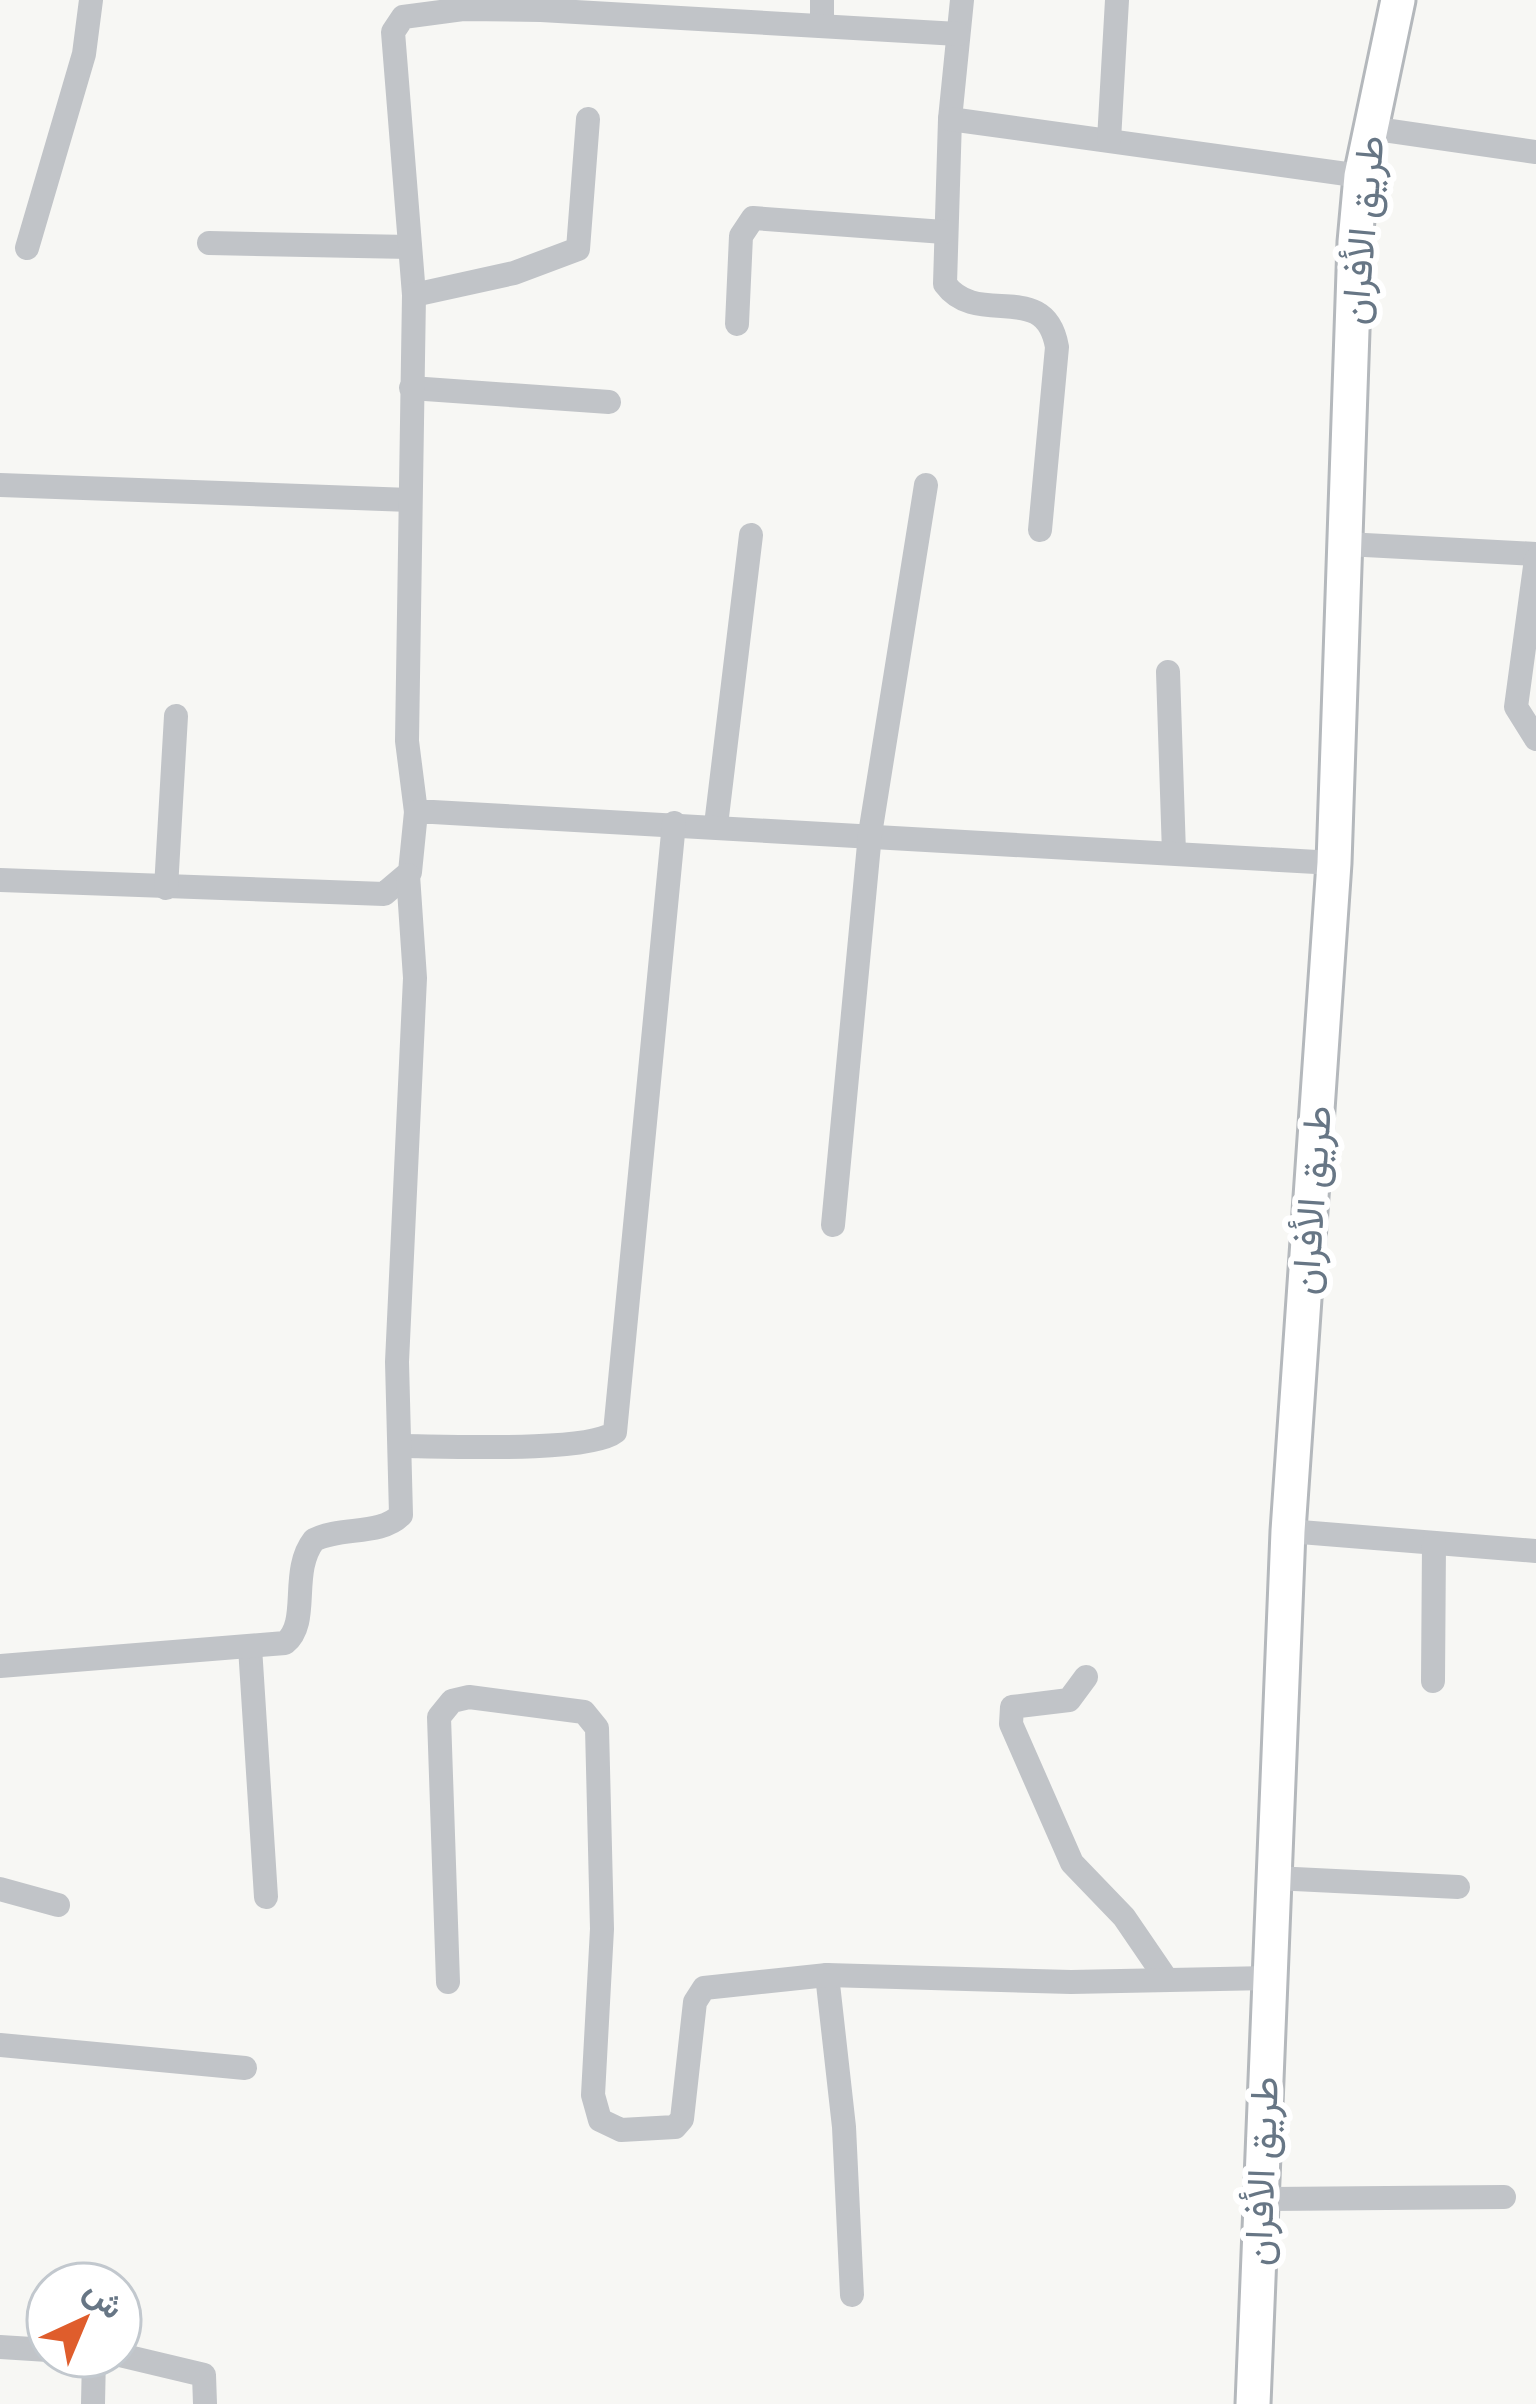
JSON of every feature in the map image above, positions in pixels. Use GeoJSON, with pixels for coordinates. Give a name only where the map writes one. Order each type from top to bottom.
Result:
{"type":"FeatureCollection","features":[{"type":"Feature","properties":{"kind":"main road","name":"طريق الأفران"},"geometry":{"type":"LineString","coordinates":[[1253,2404],[1288,1532],[1334,863],[1361,176],[1398,0]]}},
{"type":"Feature","properties":{"kind":"street"},"geometry":{"type":"LineString","coordinates":[[28,248],[84,54],[91,0]]}},
{"type":"Feature","properties":{"kind":"street"},"geometry":{"type":"LineString","coordinates":[[962,0],[943,267],[950,291],[980,304],[1031,309],[1054,326],[1057,347],[1040,530]]}},
{"type":"Feature","properties":{"kind":"street"},"geometry":{"type":"LineString","coordinates":[[1109,140],[1117,0]]}},
{"type":"Feature","properties":{"kind":"street"},"geometry":{"type":"LineString","coordinates":[[0,1666],[277,1646],[294,1636],[298,1576],[314,1540],[398,1521],[403,1504],[397,1362],[415,978],[408,875],[416,812],[407,741],[414,296],[395,25],[421,11],[541,5],[822,13],[958,34]]}},
{"type":"Feature","properties":{"kind":"street"},"geometry":{"type":"LineString","coordinates":[[950,118],[1361,176]]}},
{"type":"Feature","properties":{"kind":"street"},"geometry":{"type":"LineString","coordinates":[[414,296],[514,273],[578,249],[588,119]]}},
{"type":"Feature","properties":{"kind":"street"},"geometry":{"type":"LineString","coordinates":[[1370,128],[1536,152]]}},
{"type":"Feature","properties":{"kind":"street"},"geometry":{"type":"LineString","coordinates":[[737,323],[741,236],[753,218],[944,232]]}},
{"type":"Feature","properties":{"kind":"street"},"geometry":{"type":"LineString","coordinates":[[208,243],[410,247]]}},
{"type":"Feature","properties":{"kind":"street"},"geometry":{"type":"LineString","coordinates":[[411,388],[609,401]]}},
{"type":"Feature","properties":{"kind":"street"},"geometry":{"type":"LineString","coordinates":[[0,485],[410,500]]}},
{"type":"Feature","properties":{"kind":"street"},"geometry":{"type":"LineString","coordinates":[[833,1225],[870,834],[926,485]]}},
{"type":"Feature","properties":{"kind":"street"},"geometry":{"type":"LineString","coordinates":[[716,825],[751,535]]}},
{"type":"Feature","properties":{"kind":"street"},"geometry":{"type":"LineString","coordinates":[[1346,544],[1536,556],[1516,707],[1536,739]]}},
{"type":"Feature","properties":{"kind":"street"},"geometry":{"type":"LineString","coordinates":[[1168,671],[1174,853]]}},
{"type":"Feature","properties":{"kind":"street"},"geometry":{"type":"LineString","coordinates":[[166,889],[176,716]]}},
{"type":"Feature","properties":{"kind":"street"},"geometry":{"type":"LineString","coordinates":[[416,812],[494,811],[1334,863]]}},
{"type":"Feature","properties":{"kind":"street"},"geometry":{"type":"LineString","coordinates":[[401,1446],[538,1445],[602,1440],[615,1432],[674,823]]}},
{"type":"Feature","properties":{"kind":"street"},"geometry":{"type":"LineString","coordinates":[[0,880],[357,897],[384,894],[408,875]]}},
{"type":"Feature","properties":{"kind":"street"},"geometry":{"type":"LineString","coordinates":[[1288,1532],[1536,1551]]}},
{"type":"Feature","properties":{"kind":"street"},"geometry":{"type":"LineString","coordinates":[[1433,1681],[1434,1543]]}},
{"type":"Feature","properties":{"kind":"street"},"geometry":{"type":"LineString","coordinates":[[250,1647],[266,1897]]}},
{"type":"Feature","properties":{"kind":"street"},"geometry":{"type":"LineString","coordinates":[[1086,1677],[1069,1700],[1012,1706],[1011,1724],[1072,1863],[1124,1917],[1165,1977]]}},
{"type":"Feature","properties":{"kind":"street"},"geometry":{"type":"LineString","coordinates":[[448,1982],[440,1717],[452,1701],[469,1697],[584,1712],[597,1728],[602,1929],[593,2096],[600,2120],[621,2130],[675,2127],[682,2120],[694,2002],[704,1988],[826,1975],[1071,1982],[1269,1978]]}},
{"type":"Feature","properties":{"kind":"street"},"geometry":{"type":"LineString","coordinates":[[1274,1878],[1458,1887]]}},
{"type":"Feature","properties":{"kind":"street"},"geometry":{"type":"LineString","coordinates":[[0,1889],[58,1905]]}},
{"type":"Feature","properties":{"kind":"street"},"geometry":{"type":"LineString","coordinates":[[826,1975],[844,2127],[852,2295]]}},
{"type":"Feature","properties":{"kind":"street"},"geometry":{"type":"LineString","coordinates":[[0,2045],[245,2068]]}},
{"type":"Feature","properties":{"kind":"street"},"geometry":{"type":"LineString","coordinates":[[1260,2199],[1504,2197]]}},
{"type":"Feature","properties":{"kind":"street"},"geometry":{"type":"LineString","coordinates":[[144,2361],[204,2375],[206,2404]]}}]}
